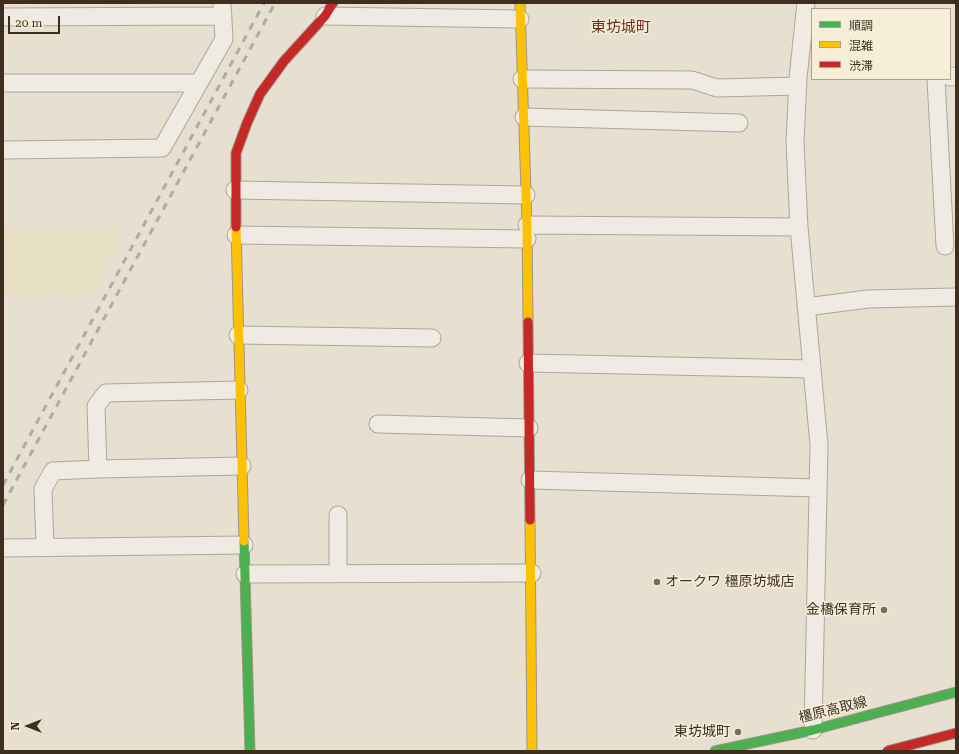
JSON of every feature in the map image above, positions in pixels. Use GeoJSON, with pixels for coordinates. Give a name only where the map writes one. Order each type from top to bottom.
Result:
{"type":"FeatureCollection","features":[{"type":"Feature","properties":{"kind":"main road"},"geometry":{"type":"LineString","coordinates":[[250,751],[239,390],[235,190],[236,153],[246,123],[260,94],[284,61],[329,10]]}},
{"type":"Feature","properties":{"kind":"main road"},"geometry":{"type":"LineString","coordinates":[[520,11],[527,232],[532,573],[532,751]]}},
{"type":"Feature","properties":{"kind":"main road","name":"橿原高取線"},"geometry":{"type":"LineString","coordinates":[[715,751],[814,730],[956,692]]}},
{"type":"Feature","properties":{"kind":"main road"},"geometry":{"type":"LineString","coordinates":[[917,751],[956,722]]}},
{"type":"Feature","properties":{"kind":"main road"},"geometry":{"type":"LineString","coordinates":[[887,751],[956,733]]}},
{"type":"Feature","properties":{"kind":"street"},"geometry":{"type":"LineString","coordinates":[[806,3],[802,81],[795,142],[799,227],[819,445],[814,730]]}},
{"type":"Feature","properties":{"kind":"street"},"geometry":{"type":"LineString","coordinates":[[3,17],[223,10],[224,39],[162,148],[3,150]]}},
{"type":"Feature","properties":{"kind":"street"},"geometry":{"type":"LineString","coordinates":[[329,10],[520,11]]}},
{"type":"Feature","properties":{"kind":"street"},"geometry":{"type":"LineString","coordinates":[[522,80],[692,80],[717,88],[802,81]]}},
{"type":"Feature","properties":{"kind":"street"},"geometry":{"type":"LineString","coordinates":[[936,80],[945,246]]}},
{"type":"Feature","properties":{"kind":"street"},"geometry":{"type":"LineString","coordinates":[[3,83],[199,83]]}},
{"type":"Feature","properties":{"kind":"street"},"geometry":{"type":"LineString","coordinates":[[524,117],[739,123]]}},
{"type":"Feature","properties":{"kind":"street"},"geometry":{"type":"LineString","coordinates":[[235,190],[526,195]]}},
{"type":"Feature","properties":{"kind":"street"},"geometry":{"type":"LineString","coordinates":[[236,235],[799,227]]}},
{"type":"Feature","properties":{"kind":"street"},"geometry":{"type":"LineString","coordinates":[[806,307],[868,299],[956,297]]}},
{"type":"Feature","properties":{"kind":"street"},"geometry":{"type":"LineString","coordinates":[[238,335],[432,338]]}},
{"type":"Feature","properties":{"kind":"street"},"geometry":{"type":"LineString","coordinates":[[528,363],[811,369]]}},
{"type":"Feature","properties":{"kind":"street"},"geometry":{"type":"LineString","coordinates":[[98,469],[96,406],[106,393],[239,390]]}},
{"type":"Feature","properties":{"kind":"street"},"geometry":{"type":"LineString","coordinates":[[378,424],[529,428]]}},
{"type":"Feature","properties":{"kind":"street"},"geometry":{"type":"LineString","coordinates":[[44,547],[42,489],[53,471],[242,466]]}},
{"type":"Feature","properties":{"kind":"street"},"geometry":{"type":"LineString","coordinates":[[530,480],[818,488]]}},
{"type":"Feature","properties":{"kind":"street"},"geometry":{"type":"LineString","coordinates":[[338,515],[338,573]]}},
{"type":"Feature","properties":{"kind":"street"},"geometry":{"type":"LineString","coordinates":[[3,548],[244,545]]}},
{"type":"Feature","properties":{"kind":"street"},"geometry":{"type":"LineString","coordinates":[[245,574],[532,573]]}},
{"type":"Feature","properties":{"kind":"shaded area"},"geometry":{"type":"Polygon","coordinates":[[[114,227],[120,241],[92,293],[3,295],[3,228],[114,227]]]}},
{"type":"Feature","properties":{"kind":"railway"},"geometry":{"type":"LineString","coordinates":[[3,485],[264,3]]}},
{"type":"Feature","properties":{"kind":"railway"},"geometry":{"type":"LineString","coordinates":[[3,505],[275,3]]}},
{"type":"Feature","properties":{"kind":"traffic: fast"},"geometry":{"type":"LineString","coordinates":[[244,541],[250,751]]}},
{"type":"Feature","properties":{"kind":"traffic: fast"},"geometry":{"type":"LineString","coordinates":[[715,751],[813,730],[956,692]]}},
{"type":"Feature","properties":{"kind":"traffic: slow"},"geometry":{"type":"LineString","coordinates":[[520,3],[527,225],[528,322]]}},
{"type":"Feature","properties":{"kind":"traffic: slow"},"geometry":{"type":"LineString","coordinates":[[236,227],[244,541]]}},
{"type":"Feature","properties":{"kind":"traffic: slow"},"geometry":{"type":"LineString","coordinates":[[530,520],[532,751]]}},
{"type":"Feature","properties":{"kind":"traffic: jam"},"geometry":{"type":"LineString","coordinates":[[236,227],[236,153],[247,123],[260,94],[284,61],[325,16],[333,3]]}},
{"type":"Feature","properties":{"kind":"traffic: jam"},"geometry":{"type":"LineString","coordinates":[[528,322],[530,520]]}},
{"type":"Feature","properties":{"kind":"traffic: jam"},"geometry":{"type":"LineString","coordinates":[[887,751],[956,733]]}},
{"type":"Feature","properties":{"kind":"place","name":"オークワ 橿原坊城店"},"geometry":{"type":"Point","coordinates":[657,582]}},
{"type":"Feature","properties":{"kind":"place","name":"金橋保育所"},"geometry":{"type":"Point","coordinates":[884,610]}},
{"type":"Feature","properties":{"kind":"place","name":"東坊城町"},"geometry":{"type":"Point","coordinates":[738,732]}},
{"type":"Feature","properties":{"kind":"district","name":"東坊城町"},"geometry":{"type":"Point","coordinates":[621,28]}}]}
